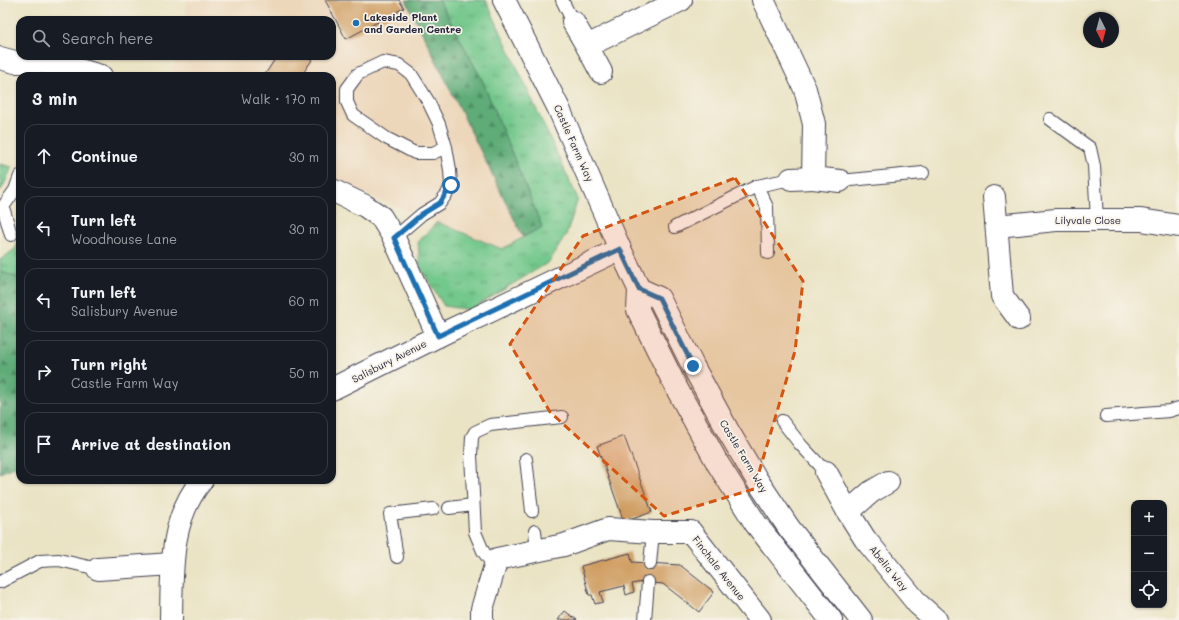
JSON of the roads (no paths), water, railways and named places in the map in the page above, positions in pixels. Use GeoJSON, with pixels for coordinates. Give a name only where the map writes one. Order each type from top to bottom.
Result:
{"type":"FeatureCollection","features":[{"type":"Feature","properties":{"kind":"street","name":"Castle Farm Way"},"geometry":{"type":"LineString","coordinates":[[504,0],[558,107],[639,289],[638,310],[677,389],[718,464],[756,524],[831,620]]}},
{"type":"Feature","properties":{"kind":"street"},"geometry":{"type":"LineString","coordinates":[[587,46],[681,0]]}},
{"type":"Feature","properties":{"kind":"street"},"geometry":{"type":"LineString","coordinates":[[763,0],[805,89],[814,124],[813,178]]}},
{"type":"Feature","properties":{"kind":"street"},"geometry":{"type":"LineString","coordinates":[[573,22],[600,72]]}},
{"type":"Feature","properties":{"kind":"street"},"geometry":{"type":"LineString","coordinates":[[0,58],[46,70],[62,65],[87,72]]}},
{"type":"Feature","properties":{"kind":"street"},"geometry":{"type":"LineString","coordinates":[[791,179],[813,178],[840,181]]}},
{"type":"Feature","properties":{"kind":"street"},"geometry":{"type":"LineString","coordinates":[[336,192],[365,206],[381,217],[394,238],[438,336]]}},
{"type":"Feature","properties":{"kind":"street"},"geometry":{"type":"LineString","coordinates":[[994,197],[1002,296],[1019,319]]}},
{"type":"Feature","properties":{"kind":"street","name":"Lilyvale Close"},"geometry":{"type":"LineString","coordinates":[[997,226],[1056,220],[1140,220],[1179,226]]}},
{"type":"Feature","properties":{"kind":"street","name":"Salisbury Avenue"},"geometry":{"type":"LineString","coordinates":[[336,387],[438,336],[620,249]]}},
{"type":"Feature","properties":{"kind":"street","name":"Castle Farm Way"},"geometry":{"type":"LineString","coordinates":[[639,289],[659,298],[693,366],[757,480],[789,528],[861,620]]}},
{"type":"Feature","properties":{"kind":"street","name":"Abelia Way"},"geometry":{"type":"LineString","coordinates":[[826,472],[848,512],[866,539],[918,604],[936,620]]}},
{"type":"Feature","properties":{"kind":"street"},"geometry":{"type":"LineString","coordinates":[[848,512],[871,492],[888,482]]}},
{"type":"Feature","properties":{"kind":"street"},"geometry":{"type":"LineString","coordinates":[[171,620],[172,564],[174,548],[180,520],[192,492],[199,484]]}},
{"type":"Feature","properties":{"kind":"street","name":"Finchale Avenue"},"geometry":{"type":"LineString","coordinates":[[495,568],[497,559],[536,541],[564,545],[608,529],[653,532],[691,532],[760,620]]}},
{"type":"Feature","properties":{"kind":"street"},"geometry":{"type":"LineString","coordinates":[[98,569],[172,564]]}},
{"type":"Feature","properties":{"kind":"street"},"geometry":{"type":"LineString","coordinates":[[482,620],[482,609],[495,568]]}},
{"type":"Feature","properties":{"kind":"lane"},"geometry":{"type":"LineString","coordinates":[[562,0],[573,22]]}},
{"type":"Feature","properties":{"kind":"lane"},"geometry":{"type":"LineString","coordinates":[[394,238],[422,214],[440,203],[451,185],[446,147],[439,124],[428,101],[411,74],[399,65],[383,62],[358,74],[347,89],[347,102],[353,115],[386,138],[415,153],[433,153],[446,147]]}},
{"type":"Feature","properties":{"kind":"lane"},"geometry":{"type":"LineString","coordinates":[[1050,119],[1090,148],[1094,166],[1097,220]]}},
{"type":"Feature","properties":{"kind":"lane"},"geometry":{"type":"LineString","coordinates":[[840,181],[923,173]]}},
{"type":"Feature","properties":{"kind":"lane"},"geometry":{"type":"LineString","coordinates":[[675,227],[758,186],[791,179]]}},
{"type":"Feature","properties":{"kind":"lane"},"geometry":{"type":"LineString","coordinates":[[758,186],[767,207],[768,253]]}},
{"type":"Feature","properties":{"kind":"lane"},"geometry":{"type":"LineString","coordinates":[[11,235],[1,207],[16,187]]}},
{"type":"Feature","properties":{"kind":"lane"},"geometry":{"type":"LineString","coordinates":[[1106,416],[1169,411],[1179,408]]}},
{"type":"Feature","properties":{"kind":"lane"},"geometry":{"type":"LineString","coordinates":[[495,568],[482,551],[474,525],[471,442],[475,432],[490,425],[562,418]]}},
{"type":"Feature","properties":{"kind":"lane"},"geometry":{"type":"LineString","coordinates":[[782,421],[800,444],[826,472]]}},
{"type":"Feature","properties":{"kind":"lane"},"geometry":{"type":"LineString","coordinates":[[526,459],[532,511]]}},
{"type":"Feature","properties":{"kind":"lane"},"geometry":{"type":"LineString","coordinates":[[449,508],[473,505]]}},
{"type":"Feature","properties":{"kind":"lane"},"geometry":{"type":"LineString","coordinates":[[397,557],[390,514],[433,509]]}},
{"type":"Feature","properties":{"kind":"lane"},"geometry":{"type":"LineString","coordinates":[[650,564],[653,532]]}},
{"type":"Feature","properties":{"kind":"lane"},"geometry":{"type":"LineString","coordinates":[[0,582],[40,561],[60,560],[98,569]]}},
{"type":"Feature","properties":{"kind":"lane"},"geometry":{"type":"LineString","coordinates":[[645,620],[648,582]]}},
{"type":"Feature","properties":{"kind":"place","name":"Lakeside Plant and Garden Centre"},"geometry":{"type":"Point","coordinates":[356,23]}}]}
